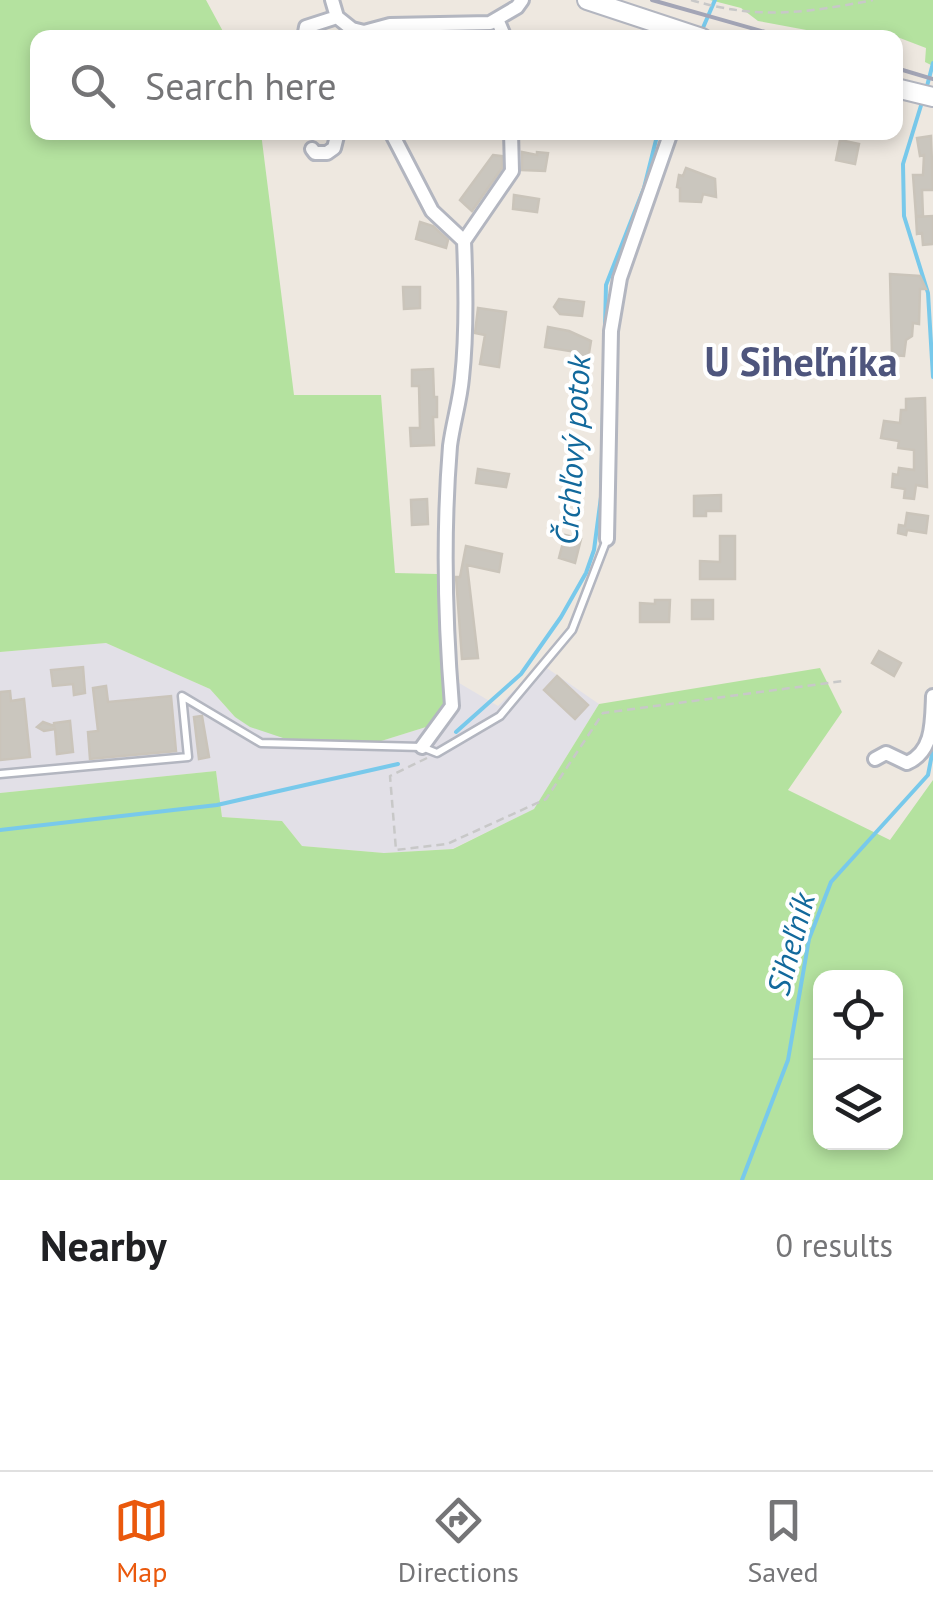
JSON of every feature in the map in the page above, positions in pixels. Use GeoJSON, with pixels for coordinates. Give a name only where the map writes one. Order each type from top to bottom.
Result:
{"type":"FeatureCollection","features":[{"type":"Feature","properties":{"kind":"main road"},"geometry":{"type":"LineString","coordinates":[[587,0],[680,30]]}},
{"type":"Feature","properties":{"kind":"street"},"geometry":{"type":"LineString","coordinates":[[332,0],[336,17],[352,30]]}},
{"type":"Feature","properties":{"kind":"street"},"geometry":{"type":"LineString","coordinates":[[371,30],[385,26],[471,25],[498,19],[522,0]]}},
{"type":"Feature","properties":{"kind":"street"},"geometry":{"type":"LineString","coordinates":[[305,30],[313,22],[336,17]]}},
{"type":"Feature","properties":{"kind":"street"},"geometry":{"type":"LineString","coordinates":[[498,19],[502,30]]}},
{"type":"Feature","properties":{"kind":"street"},"geometry":{"type":"LineString","coordinates":[[312,149],[327,154],[336,140]]}},
{"type":"Feature","properties":{"kind":"street"},"geometry":{"type":"LineString","coordinates":[[395,140],[432,211],[464,241]]}},
{"type":"Feature","properties":{"kind":"street"},"geometry":{"type":"LineString","coordinates":[[422,747],[452,706],[446,530],[450,443],[462,381],[467,317],[464,241],[512,170],[511,140]]}},
{"type":"Feature","properties":{"kind":"street"},"geometry":{"type":"LineString","coordinates":[[607,540],[611,332],[620,278],[668,140]]}},
{"type":"Feature","properties":{"kind":"street"},"geometry":{"type":"LineString","coordinates":[[876,760],[886,753],[907,763],[922,756],[932,737],[933,696]]}},
{"type":"Feature","properties":{"kind":"lane"},"geometry":{"type":"LineString","coordinates":[[0,774],[188,756],[182,696],[261,743],[422,747],[437,754],[500,716],[572,630],[607,540]]}},
{"type":"Feature","properties":{"kind":"path"},"geometry":{"type":"LineString","coordinates":[[692,0],[751,14],[812,12],[872,0]]}},
{"type":"Feature","properties":{"kind":"path"},"geometry":{"type":"LineString","coordinates":[[437,754],[390,776],[396,850],[448,844],[546,799],[603,713],[843,681]]}},
{"type":"Feature","properties":{"kind":"shaded area"},"geometry":{"type":"Polygon","coordinates":[[[106,643],[210,689],[235,717],[354,743],[378,742],[426,727],[449,677],[498,706],[541,664],[599,704],[534,809],[452,849],[384,853],[302,846],[282,821],[222,817],[216,771],[0,793],[0,652],[106,643]]]}},
{"type":"Feature","properties":{"kind":"green space"},"geometry":{"type":"Polygon","coordinates":[[[0,0],[206,0],[222,30],[30,30],[30,140],[262,140],[294,395],[381,395],[395,573],[437,574],[449,699],[426,727],[378,742],[289,740],[250,727],[235,717],[210,689],[106,643],[0,652],[0,0]]]}},
{"type":"Feature","properties":{"kind":"green space"},"geometry":{"type":"Polygon","coordinates":[[[710,0],[933,0],[933,66],[925,62],[926,48],[903,39],[903,30],[806,30],[758,21],[741,8],[710,0]]]}},
{"type":"Feature","properties":{"kind":"green space"},"geometry":{"type":"Polygon","coordinates":[[[820,668],[842,712],[788,790],[890,840],[933,780],[933,1180],[0,1180],[0,793],[216,771],[222,817],[282,821],[302,846],[384,853],[453,849],[534,809],[599,704],[820,668]]]}},
{"type":"Feature","properties":{"kind":"building"},"geometry":{"type":"Polygon","coordinates":[[[931,136],[933,190],[922,190],[923,216],[916,216],[913,175],[923,175],[924,155],[920,156],[917,138],[931,136]]]}},
{"type":"Feature","properties":{"kind":"building"},"geometry":{"type":"Polygon","coordinates":[[[840,140],[859,144],[855,164],[836,160],[840,140]]]}},
{"type":"Feature","properties":{"kind":"building"},"geometry":{"type":"Polygon","coordinates":[[[522,152],[548,153],[545,171],[522,170],[522,152]]]}},
{"type":"Feature","properties":{"kind":"building"},"geometry":{"type":"Polygon","coordinates":[[[493,155],[502,156],[502,168],[472,211],[460,200],[493,155]]]}},
{"type":"Feature","properties":{"kind":"building"},"geometry":{"type":"Polygon","coordinates":[[[686,168],[715,179],[716,197],[703,194],[701,202],[680,201],[679,175],[683,176],[686,168]]]}},
{"type":"Feature","properties":{"kind":"building"},"geometry":{"type":"Polygon","coordinates":[[[514,195],[539,199],[537,212],[513,209],[514,195]]]}},
{"type":"Feature","properties":{"kind":"building"},"geometry":{"type":"Polygon","coordinates":[[[933,216],[933,244],[923,245],[922,233],[917,234],[916,217],[933,216]]]}},
{"type":"Feature","properties":{"kind":"building"},"geometry":{"type":"Polygon","coordinates":[[[420,222],[433,226],[448,240],[446,248],[416,239],[420,222]]]}},
{"type":"Feature","properties":{"kind":"building"},"geometry":{"type":"Polygon","coordinates":[[[890,274],[920,276],[926,289],[920,289],[919,324],[913,323],[904,356],[892,355],[890,274]]]}},
{"type":"Feature","properties":{"kind":"building"},"geometry":{"type":"Polygon","coordinates":[[[403,287],[420,287],[420,308],[404,309],[403,287]]]}},
{"type":"Feature","properties":{"kind":"building"},"geometry":{"type":"Polygon","coordinates":[[[559,299],[584,302],[582,316],[560,314],[554,307],[559,299]]]}},
{"type":"Feature","properties":{"kind":"building"},"geometry":{"type":"Polygon","coordinates":[[[478,308],[506,312],[499,367],[480,364],[485,335],[475,333],[478,308]]]}},
{"type":"Feature","properties":{"kind":"building"},"geometry":{"type":"Polygon","coordinates":[[[548,327],[591,341],[588,359],[575,357],[576,352],[545,347],[548,327]]]}},
{"type":"Feature","properties":{"kind":"building"},"geometry":{"type":"Polygon","coordinates":[[[433,369],[437,397],[434,445],[411,446],[410,428],[420,428],[419,386],[412,386],[412,370],[433,369]]]}},
{"type":"Feature","properties":{"kind":"building"},"geometry":{"type":"Polygon","coordinates":[[[925,398],[927,487],[916,485],[914,499],[904,498],[905,489],[892,487],[893,474],[898,475],[899,468],[914,470],[914,450],[898,448],[899,441],[881,438],[884,421],[900,423],[906,399],[925,398]]]}},
{"type":"Feature","properties":{"kind":"building"},"geometry":{"type":"Polygon","coordinates":[[[478,469],[509,474],[506,487],[476,483],[478,469]]]}},
{"type":"Feature","properties":{"kind":"building"},"geometry":{"type":"Polygon","coordinates":[[[721,495],[721,511],[694,516],[694,496],[721,495]]]}},
{"type":"Feature","properties":{"kind":"building"},"geometry":{"type":"Polygon","coordinates":[[[427,499],[428,524],[412,525],[411,500],[427,499]]]}},
{"type":"Feature","properties":{"kind":"building"},"geometry":{"type":"Polygon","coordinates":[[[907,513],[928,516],[926,533],[898,533],[899,525],[905,526],[907,513]]]}},
{"type":"Feature","properties":{"kind":"building"},"geometry":{"type":"Polygon","coordinates":[[[565,535],[581,539],[575,563],[559,558],[565,535]]]}},
{"type":"Feature","properties":{"kind":"building"},"geometry":{"type":"Polygon","coordinates":[[[720,536],[735,536],[735,579],[700,579],[700,561],[720,562],[720,536]]]}},
{"type":"Feature","properties":{"kind":"building"},"geometry":{"type":"Polygon","coordinates":[[[466,546],[502,554],[499,572],[467,565],[478,658],[462,659],[456,577],[460,577],[466,546]]]}},
{"type":"Feature","properties":{"kind":"building"},"geometry":{"type":"Polygon","coordinates":[[[655,600],[670,600],[669,622],[640,622],[640,603],[655,604],[655,600]]]}},
{"type":"Feature","properties":{"kind":"building"},"geometry":{"type":"Polygon","coordinates":[[[692,600],[713,600],[713,619],[692,619],[692,600]]]}},
{"type":"Feature","properties":{"kind":"building"},"geometry":{"type":"Polygon","coordinates":[[[879,651],[901,663],[894,676],[872,663],[879,651]]]}},
{"type":"Feature","properties":{"kind":"building"},"geometry":{"type":"Polygon","coordinates":[[[83,667],[85,693],[74,695],[73,684],[53,686],[51,670],[83,667]]]}},
{"type":"Feature","properties":{"kind":"building"},"geometry":{"type":"Polygon","coordinates":[[[557,676],[588,705],[575,719],[544,690],[557,676]]]}},
{"type":"Feature","properties":{"kind":"building"},"geometry":{"type":"Polygon","coordinates":[[[106,686],[108,702],[171,696],[176,751],[90,759],[88,732],[98,731],[93,688],[106,686]]]}},
{"type":"Feature","properties":{"kind":"building"},"geometry":{"type":"Polygon","coordinates":[[[10,691],[11,701],[24,699],[30,757],[0,760],[0,692],[10,691]]]}},
{"type":"Feature","properties":{"kind":"building"},"geometry":{"type":"Polygon","coordinates":[[[202,716],[209,757],[199,759],[194,717],[202,716]]]}},
{"type":"Feature","properties":{"kind":"building"},"geometry":{"type":"Polygon","coordinates":[[[70,721],[73,752],[57,754],[55,729],[44,731],[37,727],[43,722],[54,726],[70,721]]]}},
{"type":"Feature","properties":{"kind":"waterway","name":"Črchľový potok"},"geometry":{"type":"LineString","coordinates":[[702,30],[715,0]]}},
{"type":"Feature","properties":{"kind":"waterway","name":"Siheľník"},"geometry":{"type":"LineString","coordinates":[[926,90],[933,63]]}},
{"type":"Feature","properties":{"kind":"waterway","name":"Siheľník"},"geometry":{"type":"LineString","coordinates":[[923,99],[903,164],[904,216],[928,293],[933,377]]}},
{"type":"Feature","properties":{"kind":"waterway","name":"Črchľový potok"},"geometry":{"type":"LineString","coordinates":[[456,732],[521,674],[561,617],[594,550],[601,497],[606,285],[644,188],[656,140]]}},
{"type":"Feature","properties":{"kind":"waterway","name":"Siheľník"},"geometry":{"type":"LineString","coordinates":[[742,1180],[788,1060],[809,939],[831,882],[928,775],[933,749]]}},
{"type":"Feature","properties":{"kind":"waterway","name":"Črchľový potok"},"geometry":{"type":"LineString","coordinates":[[0,830],[217,805],[398,764]]}},
{"type":"Feature","properties":{"kind":"railway"},"geometry":{"type":"LineString","coordinates":[[652,0],[758,30]]}},
{"type":"Feature","properties":{"kind":"railway"},"geometry":{"type":"LineString","coordinates":[[903,70],[933,79]]}},
{"type":"Feature","properties":{"kind":"district","name":"U Siheľníka"},"geometry":{"type":"Point","coordinates":[801,362]}}]}
